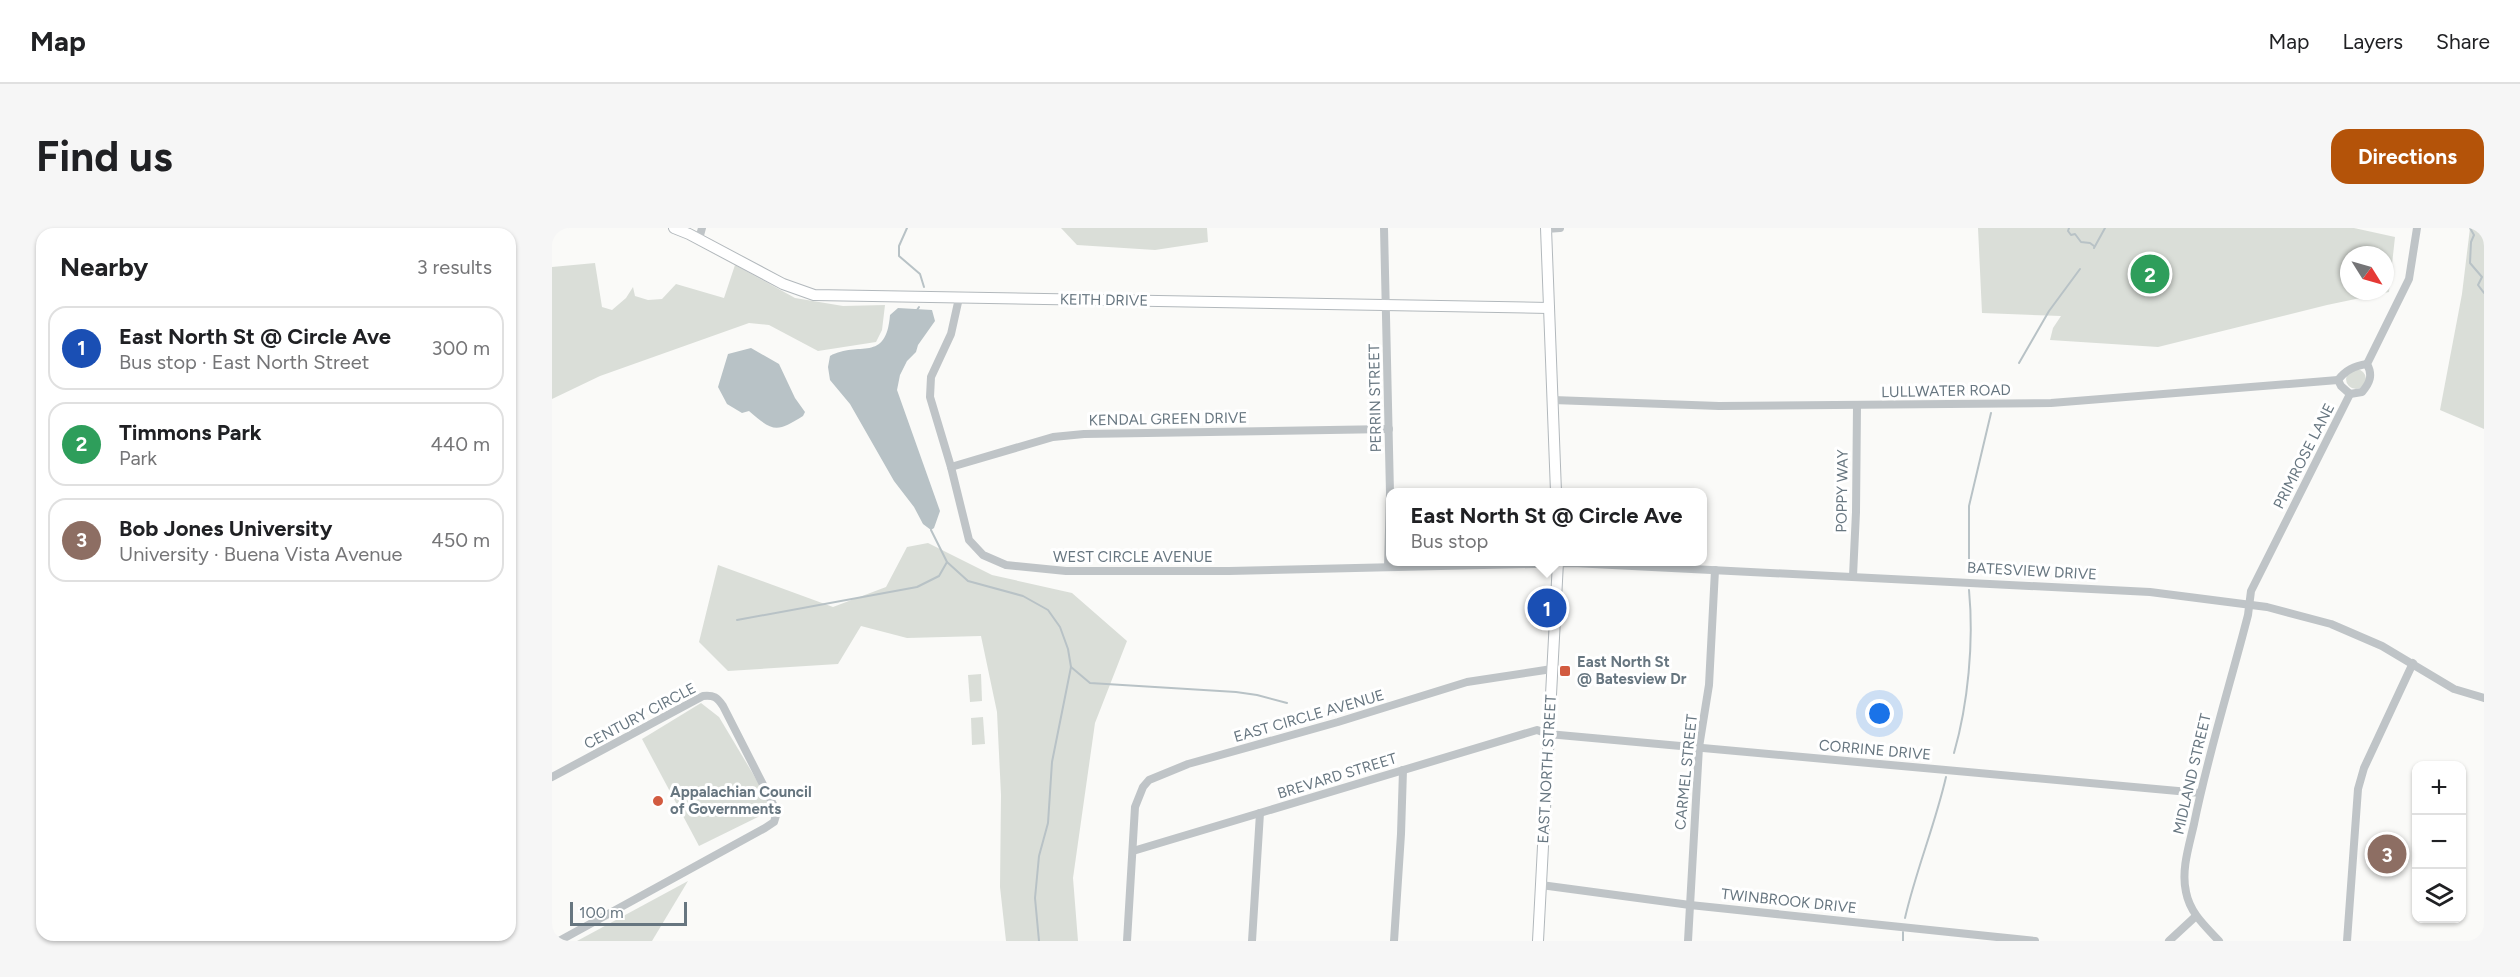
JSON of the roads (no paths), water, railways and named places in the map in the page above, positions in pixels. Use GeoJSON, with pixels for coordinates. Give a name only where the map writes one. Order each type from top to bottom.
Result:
{"type":"FeatureCollection","features":[{"type":"Feature","properties":{"kind":"street","name":"KEITH DRIVE"},"geometry":{"type":"LineString","coordinates":[[674,228],[701,233],[783,284],[814,295],[1549,308]]}},
{"type":"Feature","properties":{"kind":"street","name":"PERRIN STREET"},"geometry":{"type":"LineString","coordinates":[[1383,228],[1390,488]]}},
{"type":"Feature","properties":{"kind":"street"},"geometry":{"type":"LineString","coordinates":[[1556,488],[1546,228],[1560,228]]}},
{"type":"Feature","properties":{"kind":"street","name":"PRIMROSE LANE"},"geometry":{"type":"LineString","coordinates":[[2248,604],[2260,574],[2350,394],[2362,392],[2369,383],[2370,370],[2367,364],[2409,279],[2417,228]]}},
{"type":"Feature","properties":{"kind":"street","name":"WEST CIRCLE AVENUE"},"geometry":{"type":"LineString","coordinates":[[959,298],[951,334],[931,377],[929,387],[969,540],[983,555],[1006,565],[1066,571],[1430,566]]}},
{"type":"Feature","properties":{"kind":"street","name":"LULLWATER ROAD"},"geometry":{"type":"LineString","coordinates":[[1553,400],[1719,406],[2051,403],[2338,380],[2344,372],[2367,364]]}},
{"type":"Feature","properties":{"kind":"street"},"geometry":{"type":"LineString","coordinates":[[2338,380],[2350,394]]}},
{"type":"Feature","properties":{"kind":"street","name":"POPPY WAY"},"geometry":{"type":"LineString","coordinates":[[1853,576],[1857,406]]}},
{"type":"Feature","properties":{"kind":"street","name":"KENDAL GREEN DRIVE"},"geometry":{"type":"LineString","coordinates":[[951,467],[1053,436],[1389,429]]}},
{"type":"Feature","properties":{"kind":"street","name":"EAST NORTH STREET"},"geometry":{"type":"LineString","coordinates":[[1538,941],[1558,566]]}},
{"type":"Feature","properties":{"kind":"street","name":"BATESVIEW DRIVE"},"geometry":{"type":"LineString","coordinates":[[1625,566],[2150,592],[2248,604],[2331,624],[2362,636],[2413,663],[2454,689],[2484,698]]}},
{"type":"Feature","properties":{"kind":"street","name":"CARMEL STREET"},"geometry":{"type":"LineString","coordinates":[[1688,941],[1700,747],[1709,685],[1714,570]]}},
{"type":"Feature","properties":{"kind":"street","name":"MIDLAND STREET"},"geometry":{"type":"LineString","coordinates":[[2219,941],[2196,916],[2186,894],[2185,872],[2200,793],[2246,624],[2248,604]]}},
{"type":"Feature","properties":{"kind":"street"},"geometry":{"type":"LineString","coordinates":[[2347,941],[2358,789],[2364,768],[2413,663]]}},
{"type":"Feature","properties":{"kind":"street","name":"EAST CIRCLE AVENUE"},"geometry":{"type":"LineString","coordinates":[[1127,941],[1137,801],[1143,787],[1158,775],[1188,764],[1349,719],[1467,682],[1552,669]]}},
{"type":"Feature","properties":{"kind":"street","name":"CENTURY CIRCLE"},"geometry":{"type":"LineString","coordinates":[[552,777],[703,696],[710,695],[719,700],[723,706],[777,812],[774,822],[765,828],[559,941]]}},
{"type":"Feature","properties":{"kind":"street","name":"BREVARD STREET"},"geometry":{"type":"LineString","coordinates":[[1133,851],[1533,731],[1541,730],[1548,734]]}},
{"type":"Feature","properties":{"kind":"street","name":"CORRINE DRIVE"},"geometry":{"type":"LineString","coordinates":[[1548,734],[2200,793]]}},
{"type":"Feature","properties":{"kind":"street"},"geometry":{"type":"LineString","coordinates":[[1394,941],[1403,770]]}},
{"type":"Feature","properties":{"kind":"street"},"geometry":{"type":"LineString","coordinates":[[1252,941],[1260,813]]}},
{"type":"Feature","properties":{"kind":"street","name":"TWINBROOK DRIVE"},"geometry":{"type":"LineString","coordinates":[[1541,885],[1690,904],[2035,941]]}},
{"type":"Feature","properties":{"kind":"street"},"geometry":{"type":"LineString","coordinates":[[2169,941],[2196,916]]}},
{"type":"Feature","properties":{"kind":"waterway"},"geometry":{"type":"LineString","coordinates":[[907,228],[899,246],[899,256],[920,274],[924,287]]}},
{"type":"Feature","properties":{"kind":"waterway"},"geometry":{"type":"LineString","coordinates":[[2069,228],[2071,235],[2075,234],[2081,242],[2094,246]]}},
{"type":"Feature","properties":{"kind":"waterway"},"geometry":{"type":"LineString","coordinates":[[2094,248],[2105,228]]}},
{"type":"Feature","properties":{"kind":"waterway"},"geometry":{"type":"LineString","coordinates":[[2470,228],[2474,235],[2471,242],[2470,263],[2482,277],[2478,285],[2484,293]]}},
{"type":"Feature","properties":{"kind":"waterway"},"geometry":{"type":"LineString","coordinates":[[2019,363],[2049,311],[2080,269]]}},
{"type":"Feature","properties":{"kind":"waterway"},"geometry":{"type":"LineString","coordinates":[[1969,571],[1969,506],[1991,413]]}},
{"type":"Feature","properties":{"kind":"waterway"},"geometry":{"type":"LineString","coordinates":[[931,530],[947,562],[968,581],[1023,596],[1048,610],[1060,627],[1068,649],[1071,667],[1052,762],[1048,823],[1039,856],[1035,898],[1039,941]]}},
{"type":"Feature","properties":{"kind":"waterway"},"geometry":{"type":"LineString","coordinates":[[737,620],[917,587],[939,576],[947,562]]}},
{"type":"Feature","properties":{"kind":"waterway"},"geometry":{"type":"LineString","coordinates":[[1954,753],[1969,673],[1971,631],[1969,590]]}},
{"type":"Feature","properties":{"kind":"waterway"},"geometry":{"type":"LineString","coordinates":[[1071,667],[1090,683],[1236,692],[1287,703]]}},
{"type":"Feature","properties":{"kind":"waterway"},"geometry":{"type":"LineString","coordinates":[[1905,918],[1946,777]]}},
{"type":"Feature","properties":{"kind":"waterway"},"geometry":{"type":"LineString","coordinates":[[1903,932],[1903,941]]}},
{"type":"Feature","properties":{"kind":"place","name":"Timmons Park"},"geometry":{"type":"Point","coordinates":[2150,274]}},
{"type":"Feature","properties":{"kind":"place","name":"East North St @ Circle Ave"},"geometry":{"type":"Point","coordinates":[1547,608]}},
{"type":"Feature","properties":{"kind":"place","name":"East North St @ Batesview Dr"},"geometry":{"type":"Point","coordinates":[1565,671]}},
{"type":"Feature","properties":{"kind":"place","name":"Appalachian Council of Governments"},"geometry":{"type":"Point","coordinates":[658,801]}},
{"type":"Feature","properties":{"kind":"place","name":"Bob Jones University"},"geometry":{"type":"Point","coordinates":[2387,854]}}]}
